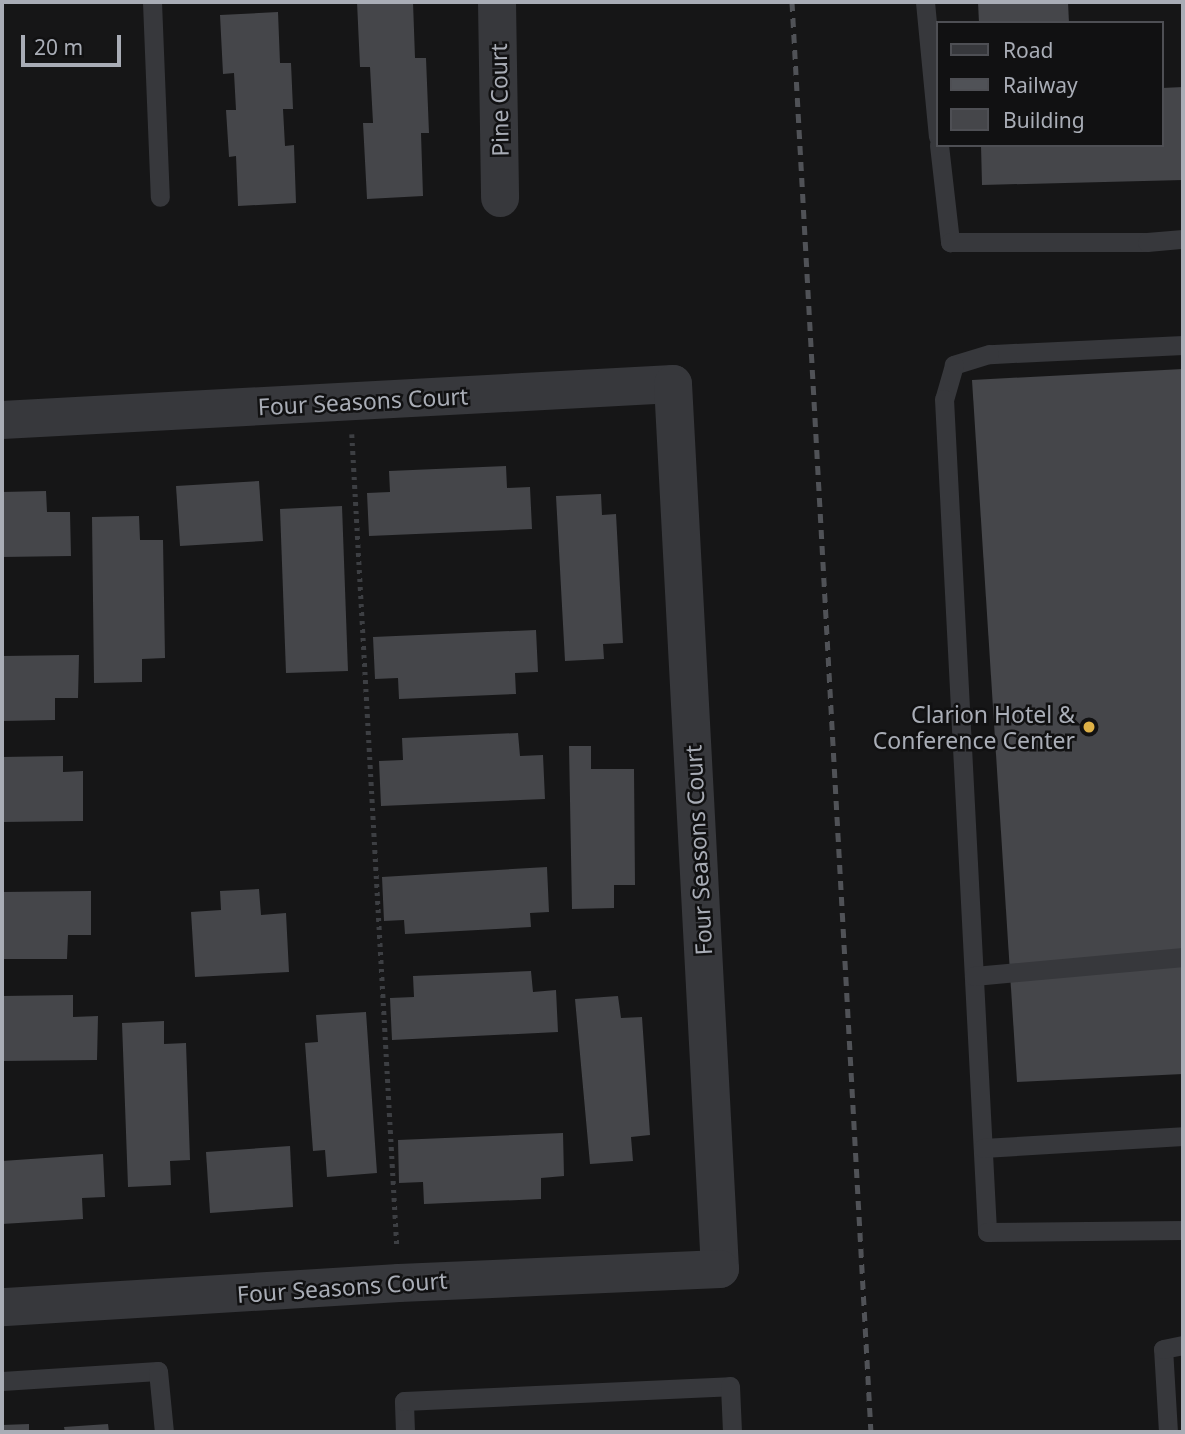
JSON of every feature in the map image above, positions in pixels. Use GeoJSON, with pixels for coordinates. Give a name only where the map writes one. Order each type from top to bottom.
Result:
{"type":"FeatureCollection","features":[{"type":"Feature","properties":{"kind":"street","name":"Pine Court"},"geometry":{"type":"LineString","coordinates":[[498,2],[500,198]]}},
{"type":"Feature","properties":{"kind":"street","name":"Four Seasons Court"},"geometry":{"type":"LineString","coordinates":[[2,420],[673,384],[720,1269],[399,1283],[2,1307]]}},
{"type":"Feature","properties":{"kind":"lane"},"geometry":{"type":"LineString","coordinates":[[152,2],[160,197]]}},
{"type":"Feature","properties":{"kind":"lane"},"geometry":{"type":"LineString","coordinates":[[925,2],[936,115]]}},
{"type":"Feature","properties":{"kind":"lane"},"geometry":{"type":"LineString","coordinates":[[939,147],[950,242],[1147,242],[1183,239]]}},
{"type":"Feature","properties":{"kind":"lane"},"geometry":{"type":"LineString","coordinates":[[1183,345],[989,354],[954,365],[944,399],[987,1232],[1183,1230]]}},
{"type":"Feature","properties":{"kind":"lane"},"geometry":{"type":"LineString","coordinates":[[974,976],[1183,957]]}},
{"type":"Feature","properties":{"kind":"lane"},"geometry":{"type":"LineString","coordinates":[[983,1148],[1183,1136]]}},
{"type":"Feature","properties":{"kind":"lane"},"geometry":{"type":"LineString","coordinates":[[1173,1423],[1163,1349],[1183,1345]]}},
{"type":"Feature","properties":{"kind":"lane"},"geometry":{"type":"LineString","coordinates":[[2,1381],[158,1371],[164,1432]]}},
{"type":"Feature","properties":{"kind":"lane"},"geometry":{"type":"LineString","coordinates":[[405,1432],[404,1401],[730,1386],[732,1432]]}},
{"type":"Feature","properties":{"kind":"path"},"geometry":{"type":"LineString","coordinates":[[352,401],[399,1283]]}},
{"type":"Feature","properties":{"kind":"building"},"geometry":{"type":"Polygon","coordinates":[[[357,2],[413,2],[415,58],[426,58],[429,133],[421,133],[423,196],[367,199],[363,123],[373,123],[370,67],[360,67],[357,2]]]}},
{"type":"Feature","properties":{"kind":"building"},"geometry":{"type":"Polygon","coordinates":[[[978,2],[1068,2],[1069,21],[979,21],[978,2]]]}},
{"type":"Feature","properties":{"kind":"building"},"geometry":{"type":"Polygon","coordinates":[[[278,12],[280,63],[291,63],[293,109],[283,109],[285,146],[294,145],[296,203],[238,206],[236,156],[229,157],[226,110],[236,110],[234,73],[223,74],[220,15],[278,12]]]}},
{"type":"Feature","properties":{"kind":"building"},"geometry":{"type":"Polygon","coordinates":[[[1183,87],[1183,180],[982,185],[981,147],[1164,147],[1164,88],[1183,87]]]}},
{"type":"Feature","properties":{"kind":"building","name":"Clarion Hotel & Conference Center"},"geometry":{"type":"Polygon","coordinates":[[[1183,369],[1183,1074],[1017,1082],[972,380],[1183,369]]]}},
{"type":"Feature","properties":{"kind":"building"},"geometry":{"type":"Polygon","coordinates":[[[506,466],[507,488],[530,487],[532,529],[369,536],[367,493],[390,492],[389,471],[506,466]]]}},
{"type":"Feature","properties":{"kind":"building"},"geometry":{"type":"Polygon","coordinates":[[[259,481],[263,541],[180,546],[176,486],[259,481]]]}},
{"type":"Feature","properties":{"kind":"building"},"geometry":{"type":"Polygon","coordinates":[[[46,491],[47,512],[70,512],[71,556],[2,557],[2,492],[46,491]]]}},
{"type":"Feature","properties":{"kind":"building"},"geometry":{"type":"Polygon","coordinates":[[[601,494],[602,515],[616,514],[623,643],[603,644],[604,659],[565,661],[556,496],[601,494]]]}},
{"type":"Feature","properties":{"kind":"building"},"geometry":{"type":"Polygon","coordinates":[[[342,506],[348,671],[286,673],[280,509],[342,506]]]}},
{"type":"Feature","properties":{"kind":"building"},"geometry":{"type":"Polygon","coordinates":[[[139,516],[140,540],[163,540],[165,658],[142,659],[142,682],[94,683],[92,517],[139,516]]]}},
{"type":"Feature","properties":{"kind":"building"},"geometry":{"type":"Polygon","coordinates":[[[536,630],[538,672],[515,673],[516,694],[399,699],[398,678],[375,679],[373,637],[536,630]]]}},
{"type":"Feature","properties":{"kind":"building"},"geometry":{"type":"Polygon","coordinates":[[[79,655],[78,698],[55,698],[55,720],[2,721],[2,656],[79,655]]]}},
{"type":"Feature","properties":{"kind":"building"},"geometry":{"type":"Polygon","coordinates":[[[518,733],[520,756],[543,755],[545,799],[381,806],[379,761],[403,760],[402,738],[518,733]]]}},
{"type":"Feature","properties":{"kind":"building"},"geometry":{"type":"Polygon","coordinates":[[[569,746],[591,746],[591,769],[634,769],[635,885],[614,885],[614,908],[572,909],[569,746]]]}},
{"type":"Feature","properties":{"kind":"building"},"geometry":{"type":"Polygon","coordinates":[[[63,756],[63,772],[83,771],[83,821],[2,822],[2,757],[63,756]]]}},
{"type":"Feature","properties":{"kind":"building"},"geometry":{"type":"Polygon","coordinates":[[[547,867],[549,912],[530,913],[531,927],[405,934],[404,920],[384,921],[382,877],[547,867]]]}},
{"type":"Feature","properties":{"kind":"building"},"geometry":{"type":"Polygon","coordinates":[[[259,889],[261,915],[286,913],[289,972],[195,977],[191,912],[221,910],[220,891],[259,889]]]}},
{"type":"Feature","properties":{"kind":"building"},"geometry":{"type":"Polygon","coordinates":[[[91,891],[91,935],[68,935],[67,959],[2,959],[2,892],[91,891]]]}},
{"type":"Feature","properties":{"kind":"building"},"geometry":{"type":"Polygon","coordinates":[[[531,971],[533,992],[556,990],[558,1032],[392,1040],[390,998],[414,997],[413,976],[531,971]]]}},
{"type":"Feature","properties":{"kind":"building"},"geometry":{"type":"Polygon","coordinates":[[[73,995],[73,1017],[98,1016],[97,1060],[2,1061],[2,996],[73,995]]]}},
{"type":"Feature","properties":{"kind":"building"},"geometry":{"type":"Polygon","coordinates":[[[618,996],[621,1018],[642,1017],[650,1135],[631,1137],[633,1161],[590,1164],[575,999],[618,996]]]}},
{"type":"Feature","properties":{"kind":"building"},"geometry":{"type":"Polygon","coordinates":[[[366,1012],[377,1173],[327,1177],[325,1150],[313,1151],[305,1043],[318,1042],[316,1015],[366,1012]]]}},
{"type":"Feature","properties":{"kind":"building"},"geometry":{"type":"Polygon","coordinates":[[[164,1021],[164,1044],[186,1043],[190,1160],[170,1161],[171,1185],[128,1187],[122,1023],[164,1021]]]}},
{"type":"Feature","properties":{"kind":"building"},"geometry":{"type":"Polygon","coordinates":[[[563,1133],[564,1176],[541,1178],[541,1199],[424,1204],[423,1182],[399,1183],[398,1140],[563,1133]]]}},
{"type":"Feature","properties":{"kind":"building"},"geometry":{"type":"Polygon","coordinates":[[[290,1146],[293,1207],[210,1213],[206,1152],[290,1146]]]}},
{"type":"Feature","properties":{"kind":"building"},"geometry":{"type":"Polygon","coordinates":[[[103,1154],[105,1197],[82,1198],[83,1219],[2,1224],[2,1161],[103,1154]]]}},
{"type":"Feature","properties":{"kind":"building"},"geometry":{"type":"Polygon","coordinates":[[[29,1424],[29,1432],[2,1432],[2,1425],[29,1424]]]}},
{"type":"Feature","properties":{"kind":"building"},"geometry":{"type":"Polygon","coordinates":[[[108,1424],[109,1432],[65,1432],[64,1427],[108,1424]]]}},
{"type":"Feature","properties":{"kind":"railway"},"geometry":{"type":"LineString","coordinates":[[792,2],[871,1432]]}},
{"type":"Feature","properties":{"kind":"place","name":"Clarion Hotel & Conference Center"},"geometry":{"type":"Point","coordinates":[1089,727]}}]}
